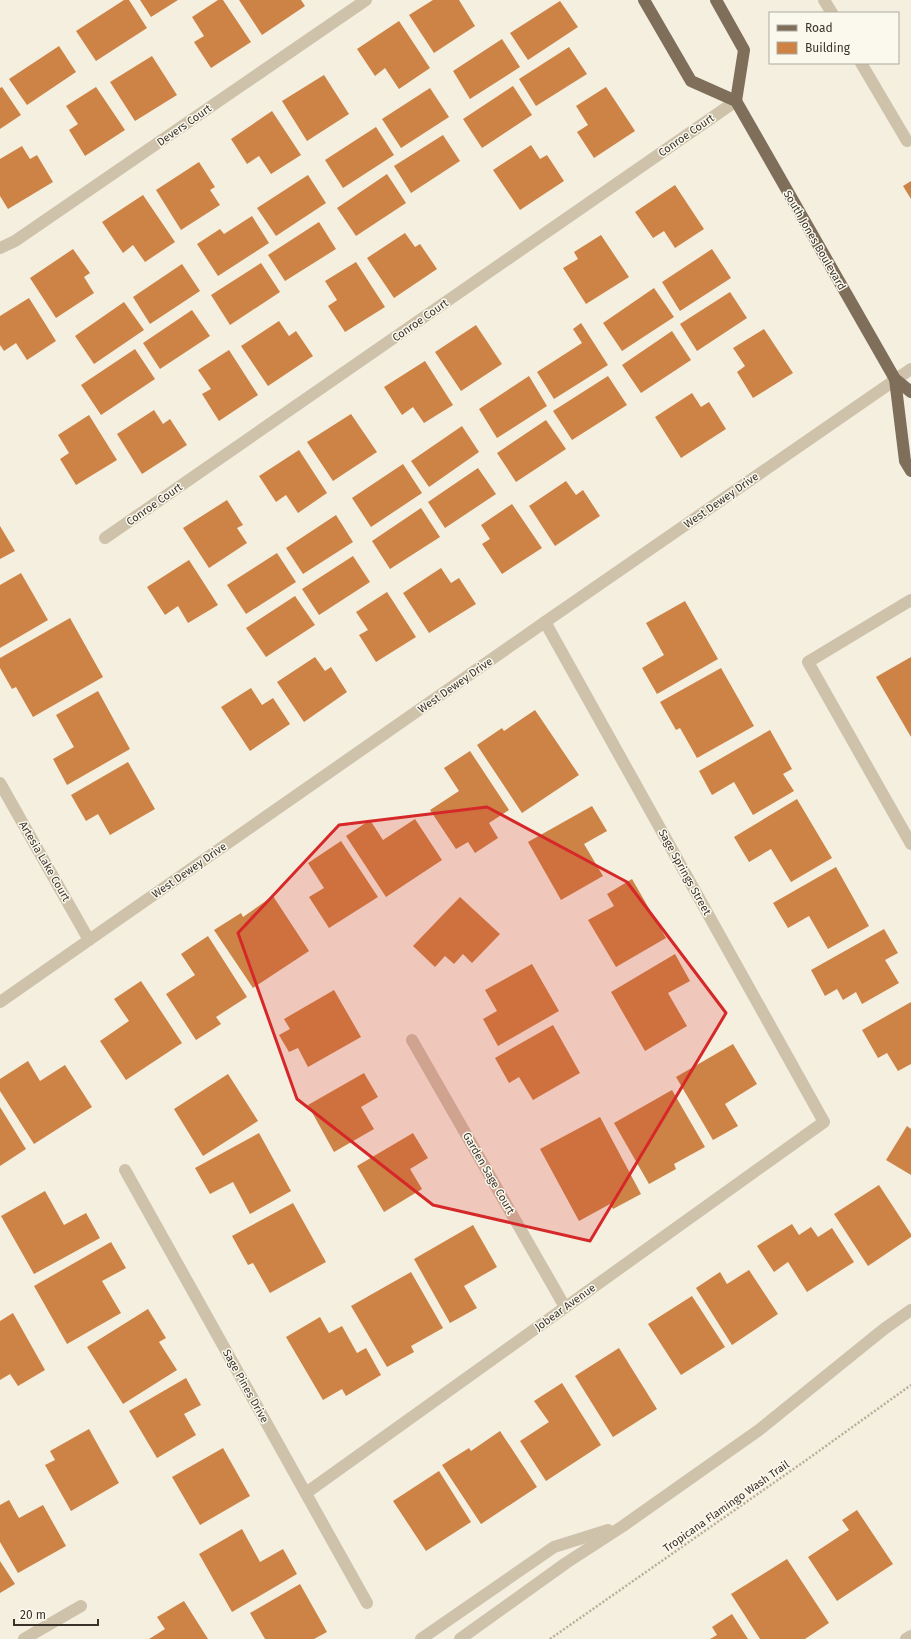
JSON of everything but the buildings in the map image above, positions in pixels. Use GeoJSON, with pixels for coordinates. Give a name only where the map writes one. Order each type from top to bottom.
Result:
{"type":"FeatureCollection","features":[{"type":"Feature","properties":{"kind":"main road"},"geometry":{"type":"LineString","coordinates":[[644,0],[691,81],[736,101],[744,50],[716,0]]}},
{"type":"Feature","properties":{"kind":"main road","name":"South Jones Boulevard"},"geometry":{"type":"LineString","coordinates":[[736,101],[896,379],[911,392]]}},
{"type":"Feature","properties":{"kind":"main road","name":"South Jones Boulevard"},"geometry":{"type":"LineString","coordinates":[[896,379],[905,460],[911,471]]}},
{"type":"Feature","properties":{"kind":"street","name":"Devers Court"},"geometry":{"type":"LineString","coordinates":[[0,248],[15,241],[366,0]]}},
{"type":"Feature","properties":{"kind":"street"},"geometry":{"type":"LineString","coordinates":[[824,0],[831,12]]}},
{"type":"Feature","properties":{"kind":"street"},"geometry":{"type":"LineString","coordinates":[[862,64],[907,141]]}},
{"type":"Feature","properties":{"kind":"street","name":"Conroe Court"},"geometry":{"type":"LineString","coordinates":[[105,538],[736,101]]}},
{"type":"Feature","properties":{"kind":"street","name":"West Dewey Drive"},"geometry":{"type":"LineString","coordinates":[[0,1002],[911,369]]}},
{"type":"Feature","properties":{"kind":"street"},"geometry":{"type":"LineString","coordinates":[[911,600],[808,662],[911,844]]}},
{"type":"Feature","properties":{"kind":"street","name":"Sage Springs Street"},"geometry":{"type":"LineString","coordinates":[[545,622],[824,1122]]}},
{"type":"Feature","properties":{"kind":"street","name":"Artesia Lake Court"},"geometry":{"type":"LineString","coordinates":[[0,783],[89,940]]}},
{"type":"Feature","properties":{"kind":"street","name":"Garden Sage Court"},"geometry":{"type":"LineString","coordinates":[[412,1040],[565,1307]]}},
{"type":"Feature","properties":{"kind":"street","name":"Jobear Avenue"},"geometry":{"type":"LineString","coordinates":[[306,1493],[824,1122]]}},
{"type":"Feature","properties":{"kind":"street","name":"Sage Pines Drive"},"geometry":{"type":"LineString","coordinates":[[125,1170],[367,1603]]}},
{"type":"Feature","properties":{"kind":"street"},"geometry":{"type":"LineString","coordinates":[[460,1639],[566,1563],[623,1526],[759,1430],[884,1329],[911,1310]]}},
{"type":"Feature","properties":{"kind":"street"},"geometry":{"type":"LineString","coordinates":[[421,1639],[554,1547],[623,1526]]}},
{"type":"Feature","properties":{"kind":"street"},"geometry":{"type":"LineString","coordinates":[[24,1639],[81,1606]]}},
{"type":"Feature","properties":{"kind":"street"},"geometry":{"type":"LineString","coordinates":[[906,1639],[911,1636]]}},
{"type":"Feature","properties":{"kind":"path","name":"Tropicana Flamingo Wash Trail"},"geometry":{"type":"LineString","coordinates":[[550,1639],[799,1466],[911,1385]]}},
{"type":"Feature","properties":{"kind":"highlighted area"},"geometry":{"type":"Polygon","coordinates":[[[487,807],[627,882],[726,1013],[590,1241],[433,1205],[297,1099],[238,933],[339,825],[487,807]]]}}]}
